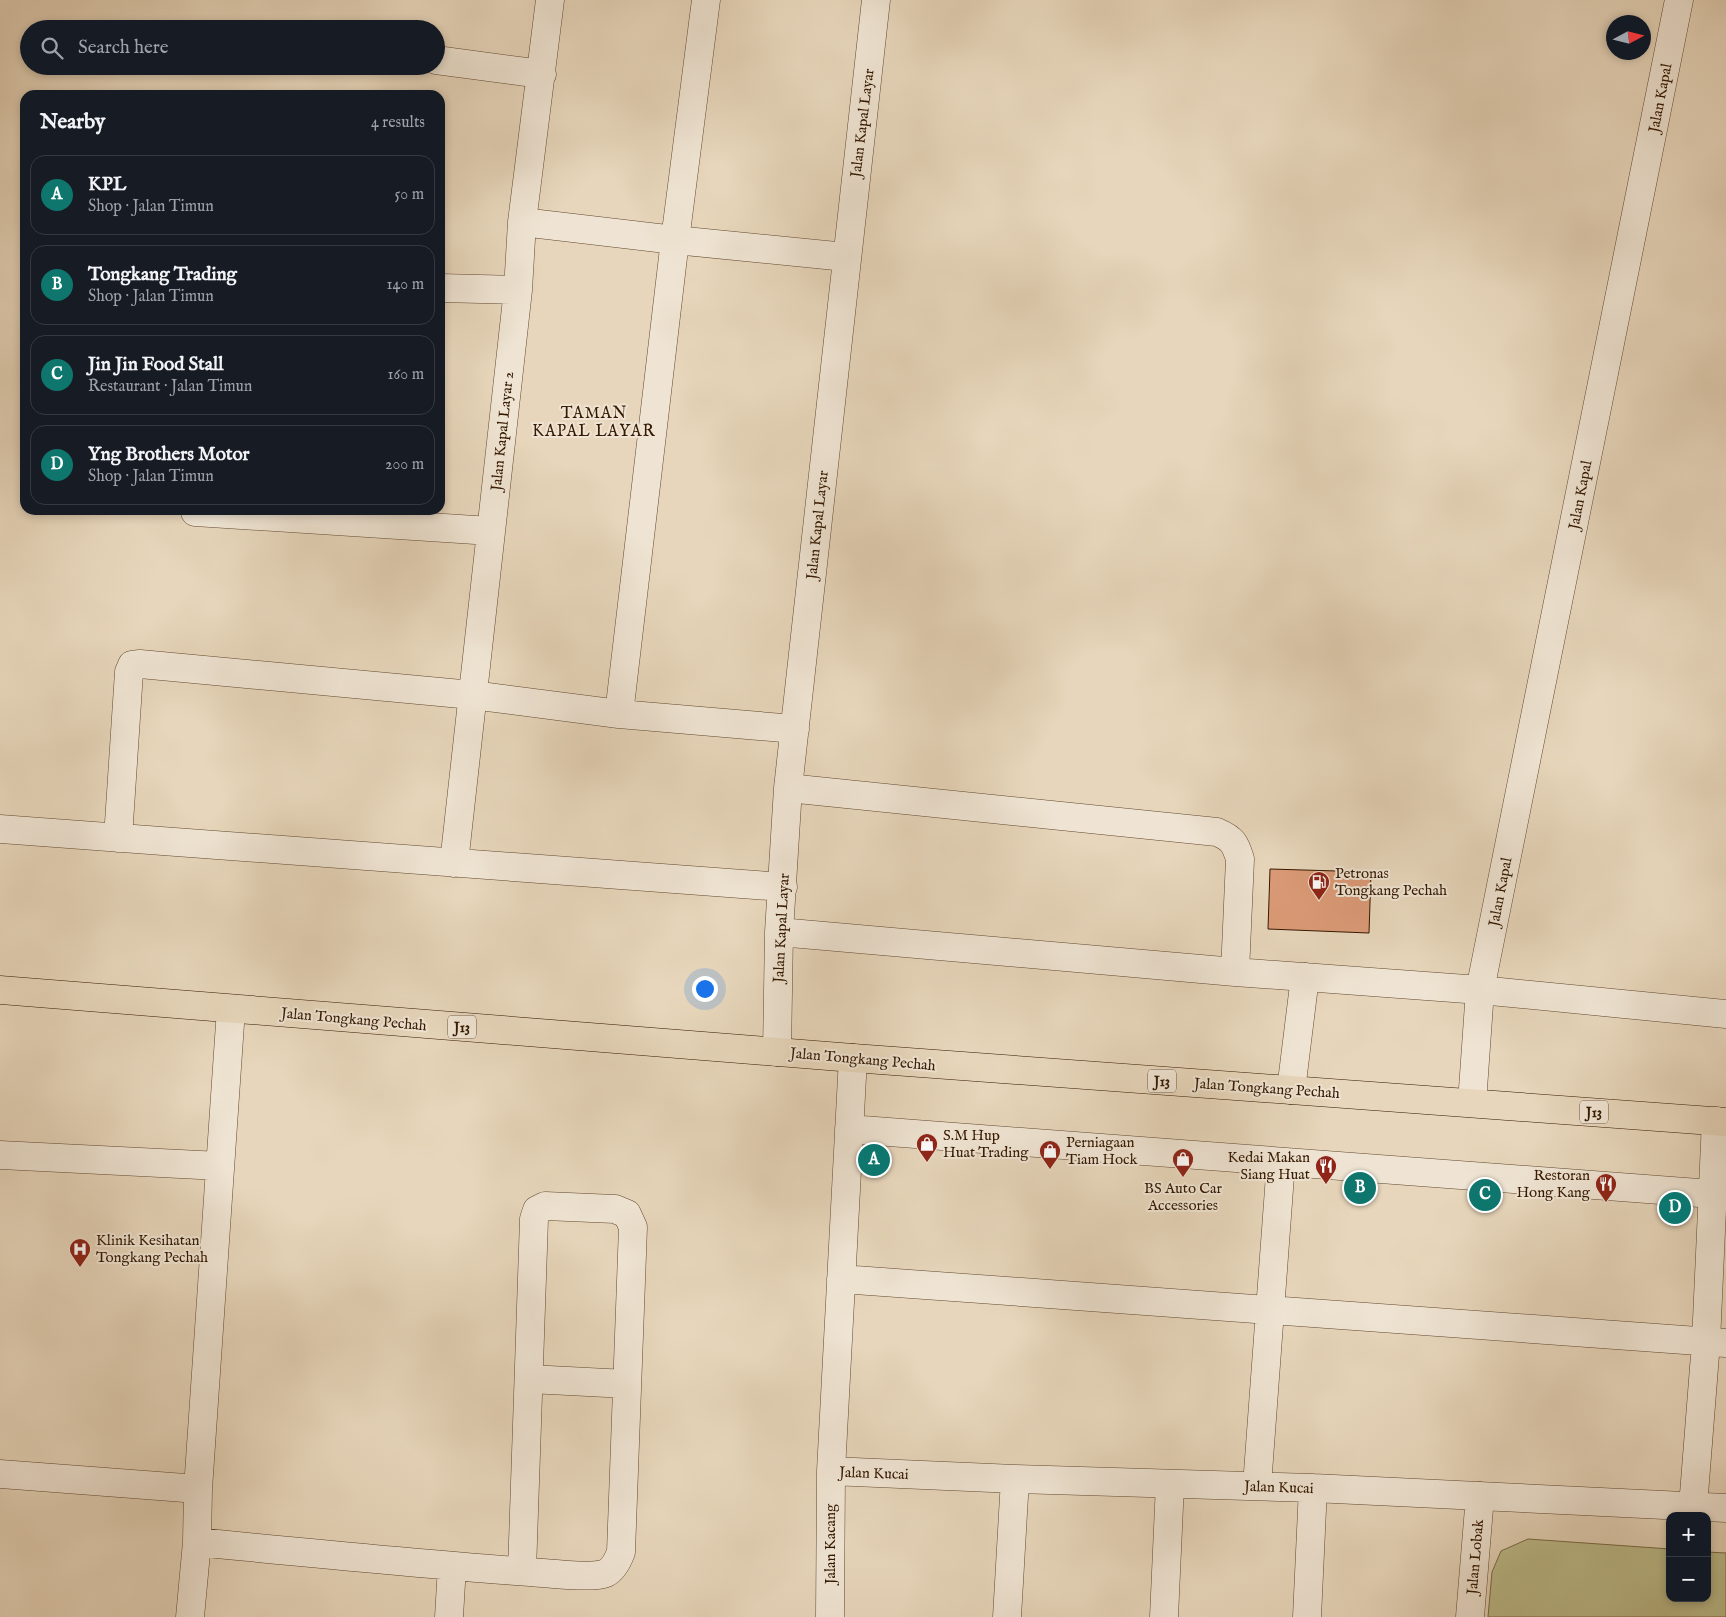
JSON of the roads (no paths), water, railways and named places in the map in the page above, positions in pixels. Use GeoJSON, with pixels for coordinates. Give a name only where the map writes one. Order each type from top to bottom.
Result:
{"type":"FeatureCollection","features":[{"type":"Feature","properties":{"kind":"main road","name":"Jalan Tongkang Pechah"},"geometry":{"type":"LineString","coordinates":[[0,990],[853,1058],[1721,1121]]}},
{"type":"Feature","properties":{"kind":"street","name":"Jalan Kapal Layar 2"},"geometry":{"type":"LineString","coordinates":[[454,863],[518,290],[522,222],[550,0]]}},
{"type":"Feature","properties":{"kind":"street"},"geometry":{"type":"LineString","coordinates":[[619,714],[675,240],[706,0]]}},
{"type":"Feature","properties":{"kind":"street","name":"Jalan Kapal Layar"},"geometry":{"type":"LineString","coordinates":[[777,1052],[779,932],[788,788],[876,0]]}},
{"type":"Feature","properties":{"kind":"street","name":"Jalan Kapal"},"geometry":{"type":"LineString","coordinates":[[1472,1103],[1480,990],[1679,0]]}},
{"type":"Feature","properties":{"kind":"street"},"geometry":{"type":"LineString","coordinates":[[445,61],[542,74]]}},
{"type":"Feature","properties":{"kind":"street"},"geometry":{"type":"LineString","coordinates":[[522,222],[846,257]]}},
{"type":"Feature","properties":{"kind":"street"},"geometry":{"type":"LineString","coordinates":[[445,288],[518,290]]}},
{"type":"Feature","properties":{"kind":"street"},"geometry":{"type":"LineString","coordinates":[[242,515],[491,531]]}},
{"type":"Feature","properties":{"kind":"street"},"geometry":{"type":"LineString","coordinates":[[118,838],[129,672],[132,665],[140,664],[472,696],[619,714],[795,729]]}},
{"type":"Feature","properties":{"kind":"street"},"geometry":{"type":"LineString","coordinates":[[788,788],[1217,832],[1230,837],[1236,846],[1240,859],[1235,972]]}},
{"type":"Feature","properties":{"kind":"street"},"geometry":{"type":"LineString","coordinates":[[0,829],[783,887]]}},
{"type":"Feature","properties":{"kind":"street"},"geometry":{"type":"LineString","coordinates":[[779,932],[1235,972],[1480,990],[1726,1014]]}},
{"type":"Feature","properties":{"kind":"street"},"geometry":{"type":"LineString","coordinates":[[1291,1090],[1305,977]]}},
{"type":"Feature","properties":{"kind":"street"},"geometry":{"type":"LineString","coordinates":[[190,1617],[197,1542],[198,1489],[231,1009]]}},
{"type":"Feature","properties":{"kind":"street","name":"Jalan Kacang"},"geometry":{"type":"LineString","coordinates":[[830,1617],[831,1471],[853,1058]]}},
{"type":"Feature","properties":{"kind":"street"},"geometry":{"type":"LineString","coordinates":[[1693,1507],[1716,1342],[1721,1121]]}},
{"type":"Feature","properties":{"kind":"street"},"geometry":{"type":"LineString","coordinates":[[849,1129],[1719,1194]]}},
{"type":"Feature","properties":{"kind":"street"},"geometry":{"type":"LineString","coordinates":[[0,1155],[220,1166]]}},
{"type":"Feature","properties":{"kind":"street"},"geometry":{"type":"LineString","coordinates":[[1257,1486],[1281,1162]]}},
{"type":"Feature","properties":{"kind":"street"},"geometry":{"type":"LineString","coordinates":[[197,1542],[452,1566],[522,1571],[593,1576],[606,1573],[615,1564],[621,1552],[633,1227],[627,1214],[614,1209],[545,1206],[537,1210],[534,1219],[522,1571]]}},
{"type":"Feature","properties":{"kind":"street"},"geometry":{"type":"LineString","coordinates":[[841,1278],[1716,1342]]}},
{"type":"Feature","properties":{"kind":"street"},"geometry":{"type":"LineString","coordinates":[[529,1379],[627,1384]]}},
{"type":"Feature","properties":{"kind":"street","name":"Jalan Kucai"},"geometry":{"type":"LineString","coordinates":[[831,1471],[1015,1479],[1313,1488],[1726,1508]]}},
{"type":"Feature","properties":{"kind":"street"},"geometry":{"type":"LineString","coordinates":[[0,1474],[198,1489]]}},
{"type":"Feature","properties":{"kind":"street"},"geometry":{"type":"LineString","coordinates":[[1006,1617],[1015,1479]]}},
{"type":"Feature","properties":{"kind":"street"},"geometry":{"type":"LineString","coordinates":[[1164,1617],[1170,1484]]}},
{"type":"Feature","properties":{"kind":"street"},"geometry":{"type":"LineString","coordinates":[[1307,1617],[1313,1488]]}},
{"type":"Feature","properties":{"kind":"street","name":"Jalan Lobak"},"geometry":{"type":"LineString","coordinates":[[1470,1617],[1480,1496]]}},
{"type":"Feature","properties":{"kind":"street"},"geometry":{"type":"LineString","coordinates":[[449,1617],[452,1566]]}},
{"type":"Feature","properties":{"kind":"place","name":"Petronas Tongkang Pechah"},"geometry":{"type":"Point","coordinates":[1319,901]}},
{"type":"Feature","properties":{"kind":"place","name":"KPL"},"geometry":{"type":"Point","coordinates":[874,1160]}},
{"type":"Feature","properties":{"kind":"place","name":"S.M Hup Huat Trading"},"geometry":{"type":"Point","coordinates":[927,1163]}},
{"type":"Feature","properties":{"kind":"place","name":"Perniagaan Tiam Hock"},"geometry":{"type":"Point","coordinates":[1050,1170]}},
{"type":"Feature","properties":{"kind":"place","name":"BS Auto Car Accessories"},"geometry":{"type":"Point","coordinates":[1183,1178]}},
{"type":"Feature","properties":{"kind":"place","name":"Kedai Makan Siang Huat"},"geometry":{"type":"Point","coordinates":[1326,1185]}},
{"type":"Feature","properties":{"kind":"place","name":"Tongkang Trading"},"geometry":{"type":"Point","coordinates":[1360,1188]}},
{"type":"Feature","properties":{"kind":"place","name":"Jin Jin Food Stall"},"geometry":{"type":"Point","coordinates":[1485,1195]}},
{"type":"Feature","properties":{"kind":"place","name":"Restoran Hong Kang"},"geometry":{"type":"Point","coordinates":[1606,1203]}},
{"type":"Feature","properties":{"kind":"place","name":"Yng Brothers Motor"},"geometry":{"type":"Point","coordinates":[1675,1208]}},
{"type":"Feature","properties":{"kind":"place","name":"Klinik Kesihatan Tongkang Pechah"},"geometry":{"type":"Point","coordinates":[80,1268]}},
{"type":"Feature","properties":{"kind":"district","name":"TAMAN KAPAL LAYAR"},"geometry":{"type":"Point","coordinates":[594,421]}}]}
